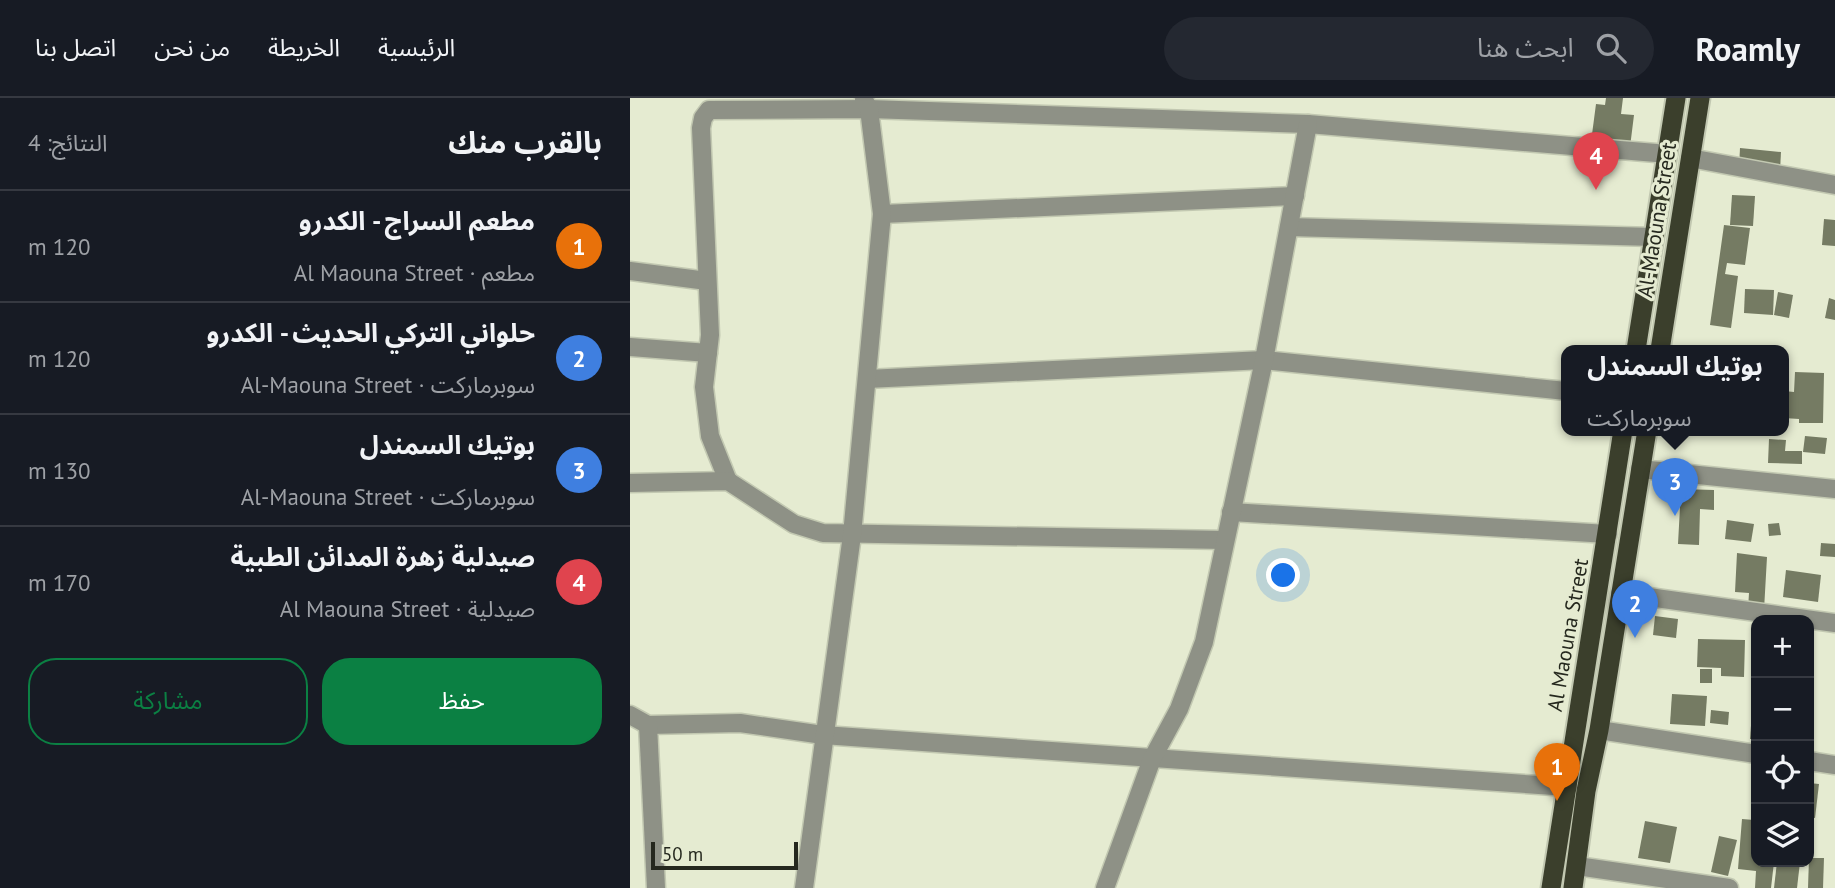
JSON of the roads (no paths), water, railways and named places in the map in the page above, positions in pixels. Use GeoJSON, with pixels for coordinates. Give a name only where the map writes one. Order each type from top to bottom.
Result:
{"type":"FeatureCollection","features":[{"type":"Feature","properties":{"kind":"highway"},"geometry":{"type":"LineString","coordinates":[[1637,345],[1676,98]]}},
{"type":"Feature","properties":{"kind":"highway","name":"Al-Maouna Street"},"geometry":{"type":"LineString","coordinates":[[1661,345],[1700,98]]}},
{"type":"Feature","properties":{"kind":"highway","name":"Al Maouna Street"},"geometry":{"type":"LineString","coordinates":[[1551,888],[1622,436]]}},
{"type":"Feature","properties":{"kind":"highway"},"geometry":{"type":"LineString","coordinates":[[1573,888],[1586,792],[1599,730],[1646,436]]}},
{"type":"Feature","properties":{"kind":"street"},"geometry":{"type":"LineString","coordinates":[[728,481],[710,436],[704,387],[710,335],[701,128],[703,118],[709,110],[866,104],[1308,124],[1668,154]]}},
{"type":"Feature","properties":{"kind":"street"},"geometry":{"type":"LineString","coordinates":[[804,888],[852,535],[882,214],[866,104]]}},
{"type":"Feature","properties":{"kind":"street"},"geometry":{"type":"LineString","coordinates":[[1105,888],[1152,759],[1179,709],[1204,642],[1264,360],[1308,124]]}},
{"type":"Feature","properties":{"kind":"street"},"geometry":{"type":"LineString","coordinates":[[1690,158],[1835,185]]}},
{"type":"Feature","properties":{"kind":"street"},"geometry":{"type":"LineString","coordinates":[[882,214],[1295,196]]}},
{"type":"Feature","properties":{"kind":"street"},"geometry":{"type":"LineString","coordinates":[[1289,227],[1654,237]]}},
{"type":"Feature","properties":{"kind":"street"},"geometry":{"type":"LineString","coordinates":[[630,271],[707,281]]}},
{"type":"Feature","properties":{"kind":"street"},"geometry":{"type":"LineString","coordinates":[[630,347],[708,353]]}},
{"type":"Feature","properties":{"kind":"street"},"geometry":{"type":"LineString","coordinates":[[867,379],[1264,360],[1561,390]]}},
{"type":"Feature","properties":{"kind":"street"},"geometry":{"type":"LineString","coordinates":[[1640,469],[1835,489]]}},
{"type":"Feature","properties":{"kind":"street"},"geometry":{"type":"LineString","coordinates":[[630,483],[728,481],[794,524],[823,533],[1226,540]]}},
{"type":"Feature","properties":{"kind":"street"},"geometry":{"type":"LineString","coordinates":[[1231,512],[1608,534]]}},
{"type":"Feature","properties":{"kind":"street"},"geometry":{"type":"LineString","coordinates":[[1620,593],[1835,623]]}},
{"type":"Feature","properties":{"kind":"street"},"geometry":{"type":"LineString","coordinates":[[630,715],[648,725],[740,723],[823,734],[1568,787]]}},
{"type":"Feature","properties":{"kind":"street"},"geometry":{"type":"LineString","coordinates":[[648,725],[656,888]]}},
{"type":"Feature","properties":{"kind":"street"},"geometry":{"type":"LineString","coordinates":[[1599,730],[1751,753]]}},
{"type":"Feature","properties":{"kind":"street"},"geometry":{"type":"LineString","coordinates":[[1814,762],[1835,765]]}},
{"type":"Feature","properties":{"kind":"street"},"geometry":{"type":"LineString","coordinates":[[1577,866],[1729,888]]}},
{"type":"Feature","properties":{"kind":"place","name":"صيدلية زهرة المدائن الطبية"},"geometry":{"type":"Point","coordinates":[1596,190]}},
{"type":"Feature","properties":{"kind":"place","name":"بوتيك السمندل"},"geometry":{"type":"Point","coordinates":[1675,516]}},
{"type":"Feature","properties":{"kind":"place","name":"حلواني التركي الحديث - الكدرو"},"geometry":{"type":"Point","coordinates":[1635,638]}},
{"type":"Feature","properties":{"kind":"place","name":"مطعم السراج - الكدرو"},"geometry":{"type":"Point","coordinates":[1557,801]}}]}
